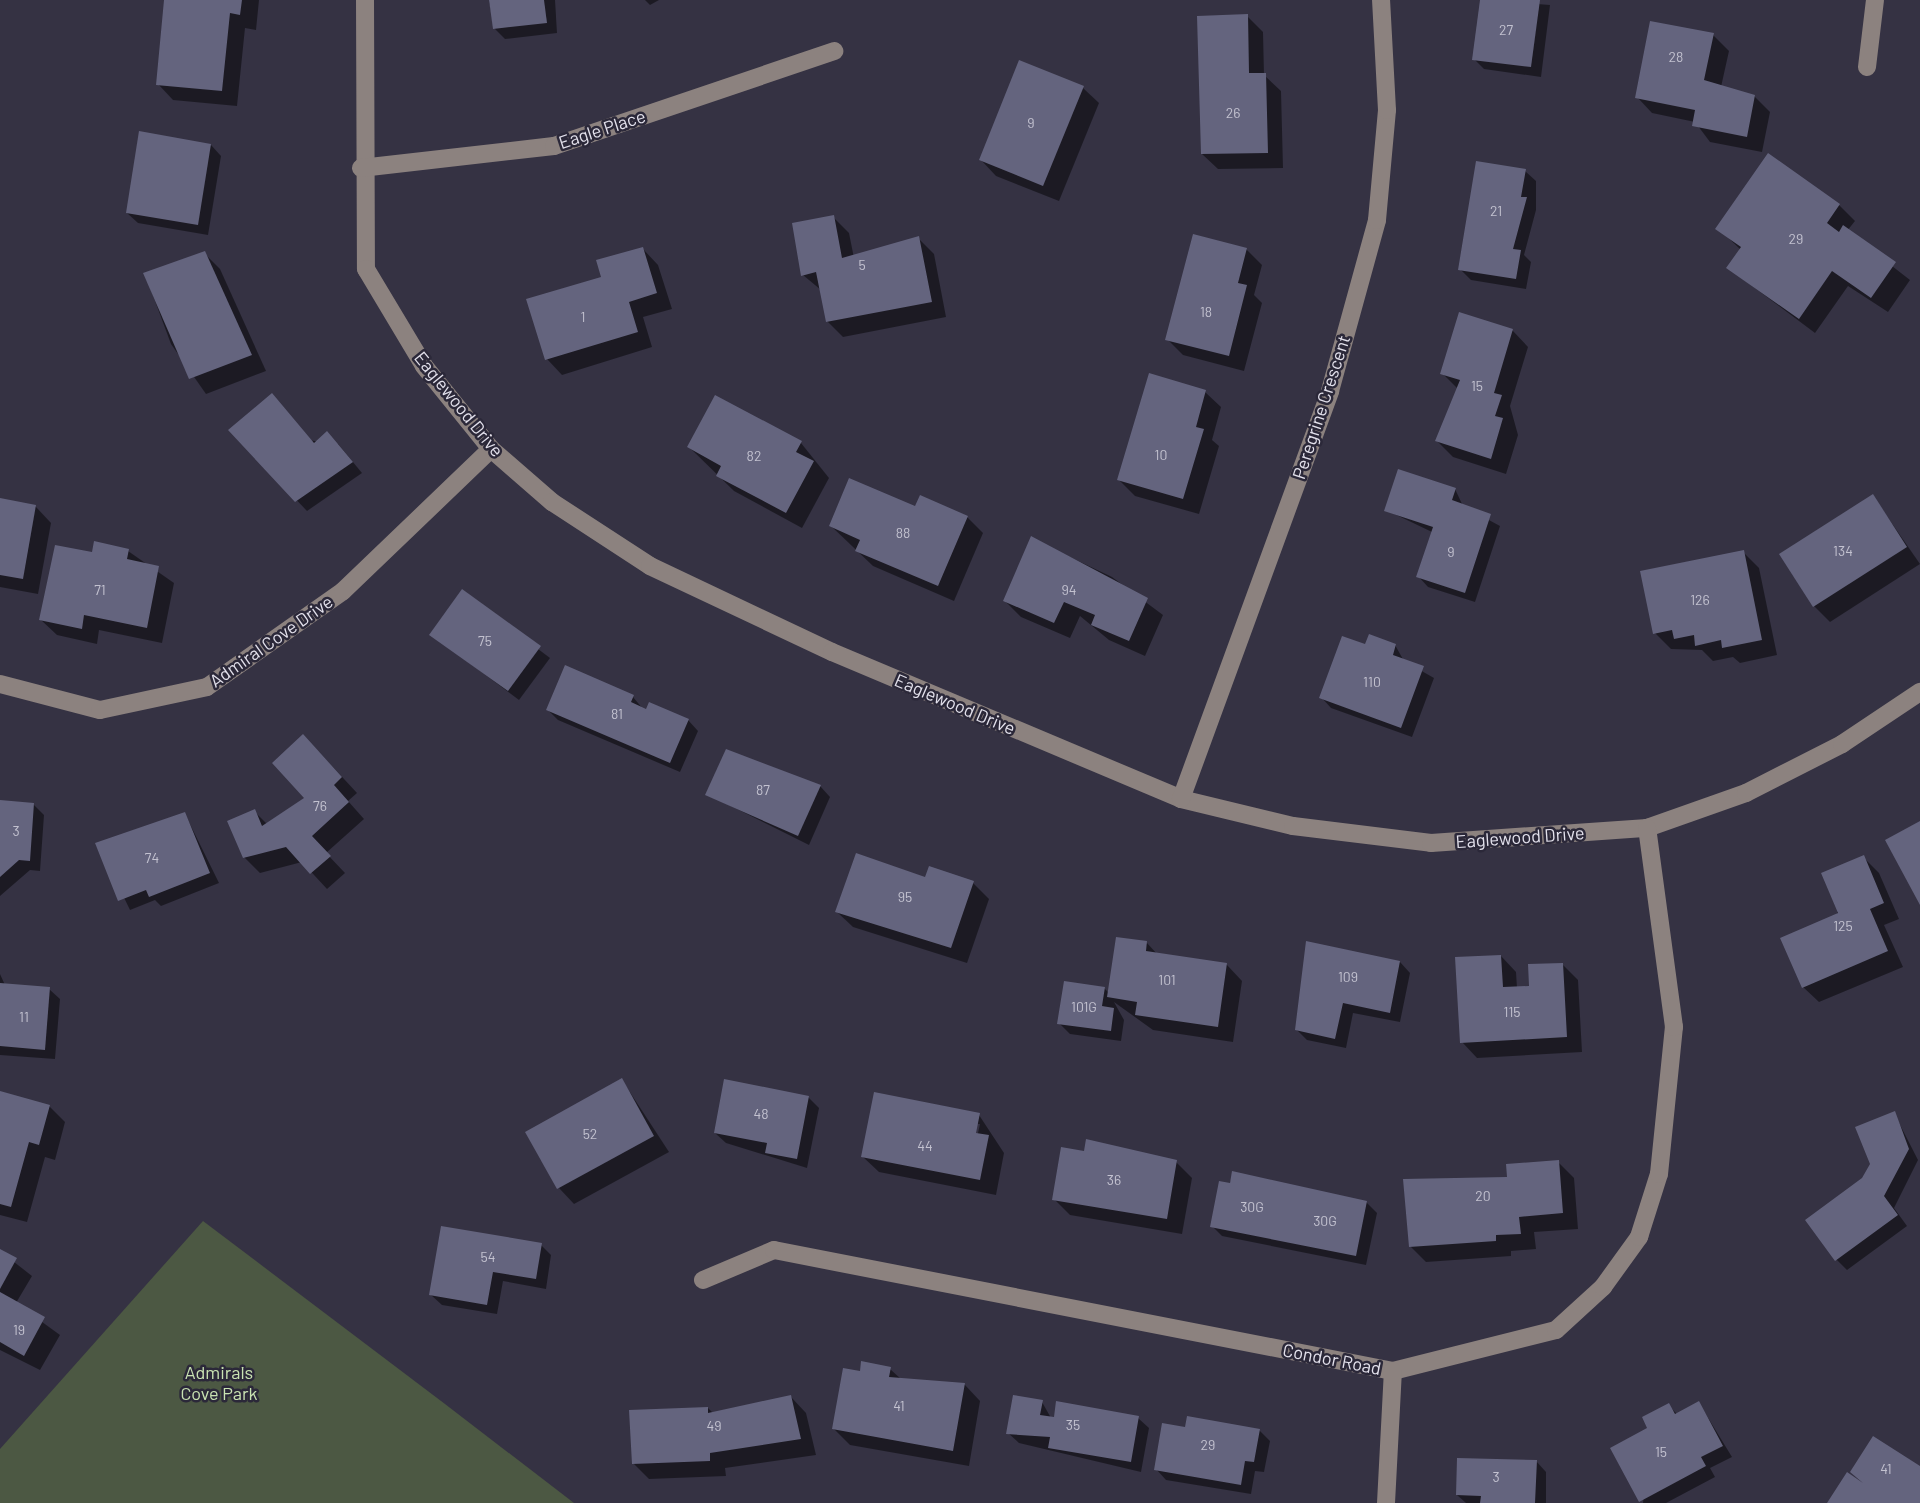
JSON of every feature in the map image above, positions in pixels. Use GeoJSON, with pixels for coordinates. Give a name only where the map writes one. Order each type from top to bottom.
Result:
{"type":"FeatureCollection","features":[{"type":"Feature","properties":{"kind":"street","name":"Eaglewood Drive"},"geometry":{"type":"LineString","coordinates":[[365,0],[361,169],[366,269],[424,366],[491,449],[552,502],[650,566],[832,652],[1181,799],[1293,826],[1431,843],[1647,828],[1746,793],[1842,744],[1920,692]]}},
{"type":"Feature","properties":{"kind":"street","name":"Peregrine Crescent"},"geometry":{"type":"LineString","coordinates":[[1181,799],[1330,391],[1377,220],[1388,110],[1381,0]]}},
{"type":"Feature","properties":{"kind":"street"},"geometry":{"type":"LineString","coordinates":[[1867,66],[1875,0]]}},
{"type":"Feature","properties":{"kind":"street","name":"Eagle Place"},"geometry":{"type":"LineString","coordinates":[[361,169],[554,146],[834,51]]}},
{"type":"Feature","properties":{"kind":"street","name":"Admiral Cove Drive"},"geometry":{"type":"LineString","coordinates":[[0,684],[100,710],[207,687],[343,591],[491,449]]}},
{"type":"Feature","properties":{"kind":"street","name":"Condor Road"},"geometry":{"type":"LineString","coordinates":[[703,1280],[774,1250],[1393,1371],[1556,1330],[1603,1287],[1639,1237],[1659,1174],[1674,1027],[1647,828]]}},
{"type":"Feature","properties":{"kind":"street"},"geometry":{"type":"LineString","coordinates":[[1386,1503],[1393,1371]]}},
{"type":"Feature","properties":{"kind":"green space","name":"Admirals Cove Park"},"geometry":{"type":"Polygon","coordinates":[[[203,1221],[574,1503],[0,1503],[0,1449],[203,1221]]]}},
{"type":"Feature","properties":{"kind":"building"},"geometry":{"type":"Polygon","coordinates":[[[164,0],[242,0],[240,15],[230,13],[222,91],[156,85],[164,0]]]}},
{"type":"Feature","properties":{"kind":"building"},"geometry":{"type":"Polygon","coordinates":[[[489,0],[544,0],[547,23],[493,29],[489,0]]]}},
{"type":"Feature","properties":{"kind":"building"},"geometry":{"type":"Polygon","coordinates":[[[1480,0],[1540,0],[1531,67],[1472,60],[1480,0]]]}},
{"type":"Feature","properties":{"kind":"building"},"geometry":{"type":"Polygon","coordinates":[[[1248,14],[1249,73],[1266,73],[1268,153],[1201,154],[1197,16],[1248,14]]]}},
{"type":"Feature","properties":{"kind":"building"},"geometry":{"type":"Polygon","coordinates":[[[1650,21],[1714,33],[1704,80],[1755,95],[1747,137],[1692,126],[1695,110],[1635,98],[1650,21]]]}},
{"type":"Feature","properties":{"kind":"building"},"geometry":{"type":"Polygon","coordinates":[[[1019,60],[1084,86],[1043,186],[979,160],[1019,60]]]}},
{"type":"Feature","properties":{"kind":"building"},"geometry":{"type":"Polygon","coordinates":[[[139,131],[211,144],[198,225],[126,213],[139,131]]]}},
{"type":"Feature","properties":{"kind":"building"},"geometry":{"type":"Polygon","coordinates":[[[1768,153],[1840,204],[1827,223],[1839,232],[1843,225],[1896,262],[1871,298],[1832,271],[1799,319],[1726,268],[1741,247],[1715,229],[1768,153]]]}},
{"type":"Feature","properties":{"kind":"building"},"geometry":{"type":"Polygon","coordinates":[[[1476,161],[1526,169],[1521,197],[1527,197],[1513,249],[1521,250],[1516,279],[1458,270],[1476,161]]]}},
{"type":"Feature","properties":{"kind":"building"},"geometry":{"type":"Polygon","coordinates":[[[834,215],[842,258],[919,236],[932,302],[826,322],[816,272],[801,276],[792,223],[834,215]]]}},
{"type":"Feature","properties":{"kind":"building"},"geometry":{"type":"Polygon","coordinates":[[[1193,234],[1247,248],[1238,283],[1247,285],[1229,356],[1165,340],[1193,234]]]}},
{"type":"Feature","properties":{"kind":"building"},"geometry":{"type":"Polygon","coordinates":[[[643,247],[657,293],[629,302],[638,332],[545,360],[526,299],[601,277],[596,260],[643,247]]]}},
{"type":"Feature","properties":{"kind":"building"},"geometry":{"type":"Polygon","coordinates":[[[205,251],[252,355],[189,379],[143,273],[205,251]]]}},
{"type":"Feature","properties":{"kind":"building"},"geometry":{"type":"Polygon","coordinates":[[[1459,312],[1513,329],[1494,393],[1502,395],[1495,416],[1503,418],[1491,459],[1435,441],[1460,380],[1440,374],[1459,312]]]}},
{"type":"Feature","properties":{"kind":"building"},"geometry":{"type":"Polygon","coordinates":[[[1149,373],[1206,390],[1196,427],[1204,429],[1183,499],[1117,480],[1149,373]]]}},
{"type":"Feature","properties":{"kind":"building"},"geometry":{"type":"Polygon","coordinates":[[[272,393],[314,443],[327,431],[353,462],[295,502],[228,430],[272,393]]]}},
{"type":"Feature","properties":{"kind":"building"},"geometry":{"type":"Polygon","coordinates":[[[715,395],[802,441],[796,452],[814,461],[786,513],[716,476],[721,466],[687,447],[715,395]]]}},
{"type":"Feature","properties":{"kind":"building"},"geometry":{"type":"Polygon","coordinates":[[[1398,469],[1456,488],[1452,500],[1491,514],[1465,593],[1416,577],[1433,527],[1384,511],[1398,469]]]}},
{"type":"Feature","properties":{"kind":"building"},"geometry":{"type":"Polygon","coordinates":[[[849,478],[915,506],[920,495],[968,516],[938,586],[855,551],[860,540],[829,526],[849,478]]]}},
{"type":"Feature","properties":{"kind":"building"},"geometry":{"type":"Polygon","coordinates":[[[1873,494],[1907,547],[1813,607],[1779,554],[1873,494]]]}},
{"type":"Feature","properties":{"kind":"building"},"geometry":{"type":"Polygon","coordinates":[[[0,498],[36,505],[23,579],[0,575],[0,498]]]}},
{"type":"Feature","properties":{"kind":"building"},"geometry":{"type":"Polygon","coordinates":[[[1031,536],[1148,598],[1129,641],[1091,625],[1095,615],[1064,602],[1054,623],[1003,601],[1031,536]]]}},
{"type":"Feature","properties":{"kind":"building"},"geometry":{"type":"Polygon","coordinates":[[[94,541],[129,549],[127,559],[159,566],[147,628],[84,615],[82,629],[39,620],[55,545],[92,552],[94,541]]]}},
{"type":"Feature","properties":{"kind":"building"},"geometry":{"type":"Polygon","coordinates":[[[1744,550],[1762,640],[1722,648],[1721,640],[1695,646],[1694,635],[1674,639],[1672,630],[1653,634],[1640,571],[1744,550]]]}},
{"type":"Feature","properties":{"kind":"building"},"geometry":{"type":"Polygon","coordinates":[[[462,589],[541,646],[508,691],[429,635],[462,589]]]}},
{"type":"Feature","properties":{"kind":"building"},"geometry":{"type":"Polygon","coordinates":[[[1369,634],[1396,644],[1393,655],[1424,666],[1401,728],[1319,698],[1342,636],[1365,644],[1369,634]]]}},
{"type":"Feature","properties":{"kind":"building"},"geometry":{"type":"Polygon","coordinates":[[[565,665],[634,695],[631,702],[646,709],[649,702],[689,719],[670,763],[546,710],[565,665]]]}},
{"type":"Feature","properties":{"kind":"building"},"geometry":{"type":"Polygon","coordinates":[[[303,734],[342,777],[334,785],[349,802],[312,836],[331,856],[310,874],[286,847],[243,858],[227,821],[255,809],[262,826],[304,798],[272,763],[303,734]]]}},
{"type":"Feature","properties":{"kind":"building"},"geometry":{"type":"Polygon","coordinates":[[[726,749],[821,785],[798,836],[705,795],[726,749]]]}},
{"type":"Feature","properties":{"kind":"building"},"geometry":{"type":"Polygon","coordinates":[[[0,800],[34,803],[30,861],[19,860],[0,877],[0,800]]]}},
{"type":"Feature","properties":{"kind":"building"},"geometry":{"type":"Polygon","coordinates":[[[185,812],[210,873],[149,897],[146,890],[118,901],[95,843],[185,812]]]}},
{"type":"Feature","properties":{"kind":"building"},"geometry":{"type":"Polygon","coordinates":[[[1920,821],[1920,905],[1885,840],[1920,821]]]}},
{"type":"Feature","properties":{"kind":"building"},"geometry":{"type":"Polygon","coordinates":[[[856,853],[925,877],[929,866],[974,881],[951,948],[835,912],[856,853]]]}},
{"type":"Feature","properties":{"kind":"building"},"geometry":{"type":"Polygon","coordinates":[[[1864,855],[1884,903],[1870,909],[1888,951],[1802,988],[1780,938],[1838,913],[1821,873],[1864,855]]]}},
{"type":"Feature","properties":{"kind":"building"},"geometry":{"type":"Polygon","coordinates":[[[1116,937],[1147,941],[1146,951],[1227,963],[1218,1027],[1135,1015],[1137,1002],[1107,997],[1116,937]]]}},
{"type":"Feature","properties":{"kind":"building"},"geometry":{"type":"Polygon","coordinates":[[[1306,941],[1400,961],[1390,1013],[1343,1003],[1335,1039],[1295,1030],[1306,941]]]}},
{"type":"Feature","properties":{"kind":"building"},"geometry":{"type":"Polygon","coordinates":[[[1501,955],[1503,987],[1529,986],[1528,964],[1563,963],[1567,1037],[1460,1043],[1455,957],[1501,955]]]}},
{"type":"Feature","properties":{"kind":"building"},"geometry":{"type":"Polygon","coordinates":[[[1064,981],[1105,987],[1102,1006],[1114,1008],[1111,1031],[1057,1024],[1064,981]]]}},
{"type":"Feature","properties":{"kind":"building"},"geometry":{"type":"Polygon","coordinates":[[[0,983],[50,987],[45,1050],[0,1046],[0,983]]]}},
{"type":"Feature","properties":{"kind":"building"},"geometry":{"type":"Polygon","coordinates":[[[622,1078],[654,1136],[557,1189],[525,1132],[622,1078]]]}},
{"type":"Feature","properties":{"kind":"building"},"geometry":{"type":"Polygon","coordinates":[[[724,1079],[809,1096],[797,1159],[765,1153],[767,1143],[714,1133],[724,1079]]]}},
{"type":"Feature","properties":{"kind":"building"},"geometry":{"type":"Polygon","coordinates":[[[0,1091],[50,1105],[39,1145],[29,1142],[11,1207],[0,1204],[0,1091]]]}},
{"type":"Feature","properties":{"kind":"building"},"geometry":{"type":"Polygon","coordinates":[[[874,1092],[980,1113],[976,1133],[989,1135],[980,1180],[861,1157],[874,1092]]]}},
{"type":"Feature","properties":{"kind":"building"},"geometry":{"type":"Polygon","coordinates":[[[1895,1111],[1909,1149],[1884,1196],[1898,1215],[1835,1261],[1805,1220],[1862,1178],[1870,1164],[1855,1127],[1895,1111]]]}},
{"type":"Feature","properties":{"kind":"building"},"geometry":{"type":"Polygon","coordinates":[[[1086,1139],[1177,1160],[1167,1219],[1052,1200],[1061,1147],[1084,1151],[1086,1139]]]}},
{"type":"Feature","properties":{"kind":"building"},"geometry":{"type":"Polygon","coordinates":[[[1559,1160],[1563,1213],[1519,1217],[1521,1234],[1496,1235],[1496,1241],[1409,1247],[1403,1179],[1507,1177],[1506,1164],[1559,1160]]]}},
{"type":"Feature","properties":{"kind":"building"},"geometry":{"type":"Polygon","coordinates":[[[1232,1171],[1367,1201],[1356,1256],[1210,1227],[1219,1181],[1230,1183],[1232,1171]]]}},
{"type":"Feature","properties":{"kind":"building"},"geometry":{"type":"Polygon","coordinates":[[[441,1226],[542,1243],[536,1279],[493,1272],[487,1305],[429,1295],[441,1226]]]}},
{"type":"Feature","properties":{"kind":"building"},"geometry":{"type":"Polygon","coordinates":[[[0,1249],[17,1258],[0,1289],[0,1249]]]}},
{"type":"Feature","properties":{"kind":"building"},"geometry":{"type":"Polygon","coordinates":[[[0,1292],[45,1317],[24,1356],[0,1342],[0,1292]]]}},
{"type":"Feature","properties":{"kind":"building"},"geometry":{"type":"Polygon","coordinates":[[[861,1361],[891,1367],[889,1377],[965,1383],[953,1451],[832,1429],[843,1368],[860,1371],[861,1361]]]}},
{"type":"Feature","properties":{"kind":"building"},"geometry":{"type":"Polygon","coordinates":[[[791,1395],[801,1439],[710,1453],[710,1461],[632,1464],[629,1410],[708,1407],[708,1413],[791,1395]]]}},
{"type":"Feature","properties":{"kind":"building"},"geometry":{"type":"Polygon","coordinates":[[[1013,1395],[1043,1400],[1040,1415],[1054,1417],[1056,1401],[1139,1416],[1131,1462],[1048,1448],[1050,1437],[1006,1434],[1013,1395]]]}},
{"type":"Feature","properties":{"kind":"building"},"geometry":{"type":"Polygon","coordinates":[[[1699,1401],[1723,1446],[1701,1457],[1706,1466],[1639,1502],[1610,1448],[1647,1428],[1642,1417],[1669,1403],[1675,1414],[1699,1401]]]}},
{"type":"Feature","properties":{"kind":"building"},"geometry":{"type":"Polygon","coordinates":[[[1187,1416],[1260,1429],[1254,1462],[1245,1461],[1241,1485],[1154,1470],[1162,1423],[1185,1427],[1187,1416]]]}},
{"type":"Feature","properties":{"kind":"building"},"geometry":{"type":"Polygon","coordinates":[[[1873,1436],[1920,1466],[1920,1503],[1827,1503],[1847,1472],[1863,1483],[1850,1472],[1873,1436]]]}},
{"type":"Feature","properties":{"kind":"building"},"geometry":{"type":"Polygon","coordinates":[[[1457,1458],[1537,1460],[1535,1503],[1480,1503],[1481,1496],[1456,1495],[1457,1458]]]}}]}
